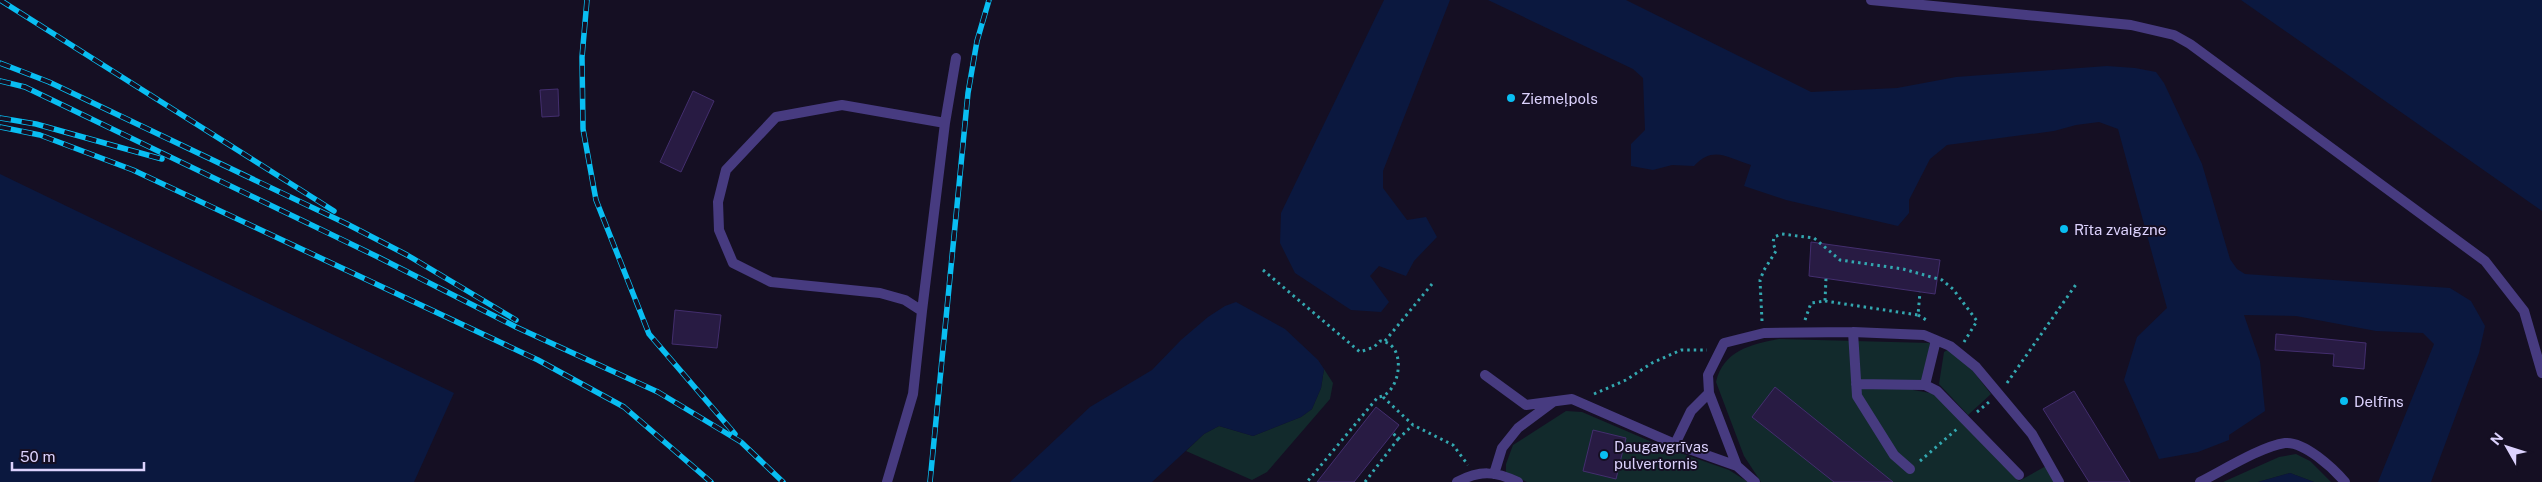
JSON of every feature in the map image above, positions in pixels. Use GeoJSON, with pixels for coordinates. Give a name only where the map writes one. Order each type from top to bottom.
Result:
{"type":"FeatureCollection","features":[{"type":"Feature","properties":{"kind":"lane"},"geometry":{"type":"LineString","coordinates":[[1871,0],[2131,25],[2156,30],[2190,44],[2485,261],[2524,311],[2542,373]]}},
{"type":"Feature","properties":{"kind":"lane"},"geometry":{"type":"LineString","coordinates":[[887,482],[913,394],[945,123],[956,58]]}},
{"type":"Feature","properties":{"kind":"lane"},"geometry":{"type":"LineString","coordinates":[[922,311],[905,300],[880,293],[771,282],[733,263],[719,230],[718,202],[726,170],[776,117],[842,105],[945,123]]}},
{"type":"Feature","properties":{"kind":"lane"},"geometry":{"type":"LineString","coordinates":[[1853,332],[1857,396],[1894,455],[1910,469]]}},
{"type":"Feature","properties":{"kind":"lane"},"geometry":{"type":"LineString","coordinates":[[1737,466],[1709,393],[1708,375],[1724,343],[1764,333],[1853,332],[1924,335],[1950,346],[1976,367],[2032,434],[2060,482]]}},
{"type":"Feature","properties":{"kind":"lane"},"geometry":{"type":"LineString","coordinates":[[1925,385],[1936,340]]}},
{"type":"Feature","properties":{"kind":"lane"},"geometry":{"type":"LineString","coordinates":[[1486,375],[1526,405],[1572,399],[1675,444],[1737,466],[1755,482]]}},
{"type":"Feature","properties":{"kind":"lane"},"geometry":{"type":"LineString","coordinates":[[1856,384],[1925,385],[1937,391],[2019,475]]}},
{"type":"Feature","properties":{"kind":"lane"},"geometry":{"type":"LineString","coordinates":[[1675,444],[1691,411],[1709,393]]}},
{"type":"Feature","properties":{"kind":"lane"},"geometry":{"type":"LineString","coordinates":[[1494,474],[1502,448],[1518,428],[1555,401]]}},
{"type":"Feature","properties":{"kind":"lane"},"geometry":{"type":"LineString","coordinates":[[2200,482],[2266,449],[2286,443],[2308,449],[2345,482]]}},
{"type":"Feature","properties":{"kind":"lane"},"geometry":{"type":"LineString","coordinates":[[1457,482],[1474,473],[1494,474],[1518,482]]}},
{"type":"Feature","properties":{"kind":"path"},"geometry":{"type":"LineString","coordinates":[[1764,333],[1761,317],[1760,280],[1776,251],[1773,243],[1774,237],[1790,235],[1814,238],[1840,260],[1903,270],[1942,280],[1953,289],[1977,321],[1966,336],[1960,354]]}},
{"type":"Feature","properties":{"kind":"path"},"geometry":{"type":"LineString","coordinates":[[1264,270],[1332,326],[1352,347],[1360,352],[1374,347],[1380,341],[1385,341],[1432,284]]}},
{"type":"Feature","properties":{"kind":"path"},"geometry":{"type":"LineString","coordinates":[[1825,301],[1826,278]]}},
{"type":"Feature","properties":{"kind":"path"},"geometry":{"type":"LineString","coordinates":[[1801,332],[1811,303],[1825,301],[1918,315],[1920,292]]}},
{"type":"Feature","properties":{"kind":"path"},"geometry":{"type":"LineString","coordinates":[[1307,482],[1378,397],[1383,397],[1389,392],[1396,379],[1399,359],[1394,348],[1385,341]]}},
{"type":"Feature","properties":{"kind":"path"},"geometry":{"type":"LineString","coordinates":[[1572,399],[1592,396],[1626,380],[1652,362],[1681,350],[1711,350],[1724,343]]}},
{"type":"Feature","properties":{"kind":"path"},"geometry":{"type":"LineString","coordinates":[[1383,397],[1413,424],[1453,445],[1474,473]]}},
{"type":"Feature","properties":{"kind":"path"},"geometry":{"type":"LineString","coordinates":[[1365,482],[1398,439],[1413,424]]}},
{"type":"Feature","properties":{"kind":"path"},"geometry":{"type":"LineString","coordinates":[[1393,433],[1398,439]]}},
{"type":"Feature","properties":{"kind":"green space"},"geometry":{"type":"Polygon","coordinates":[[[1779,339],[1930,343],[1925,380],[1914,380],[1913,390],[1936,394],[2019,481],[2046,466],[2055,482],[1761,482],[1744,456],[1716,382],[1720,371],[1732,356],[1758,343],[1779,339]]]}},
{"type":"Feature","properties":{"kind":"green space"},"geometry":{"type":"Polygon","coordinates":[[[1949,349],[1973,371],[1991,394],[1968,415],[1939,384],[1944,352],[1949,349]]]}},
{"type":"Feature","properties":{"kind":"green space"},"geometry":{"type":"Polygon","coordinates":[[[1324,369],[1333,383],[1330,399],[1267,472],[1252,480],[1186,451],[1204,434],[1219,426],[1253,436],[1301,417],[1312,409],[1321,388],[1324,369]]]}},
{"type":"Feature","properties":{"kind":"green space"},"geometry":{"type":"Polygon","coordinates":[[[1566,411],[1582,412],[1666,448],[1729,470],[1748,482],[1527,482],[1506,473],[1506,464],[1513,445],[1566,411]]]}},
{"type":"Feature","properties":{"kind":"green space"},"geometry":{"type":"Polygon","coordinates":[[[2296,454],[2310,461],[2331,482],[2314,482],[2290,473],[2258,482],[2223,482],[2279,457],[2296,454]]]}},
{"type":"Feature","properties":{"kind":"water"},"geometry":{"type":"Polygon","coordinates":[[[1384,0],[1450,0],[1383,171],[1383,188],[1407,220],[1426,217],[1437,237],[1414,261],[1406,276],[1379,266],[1370,276],[1389,302],[1381,312],[1351,310],[1295,273],[1280,243],[1281,213],[1384,0]]]}},
{"type":"Feature","properties":{"kind":"water"},"geometry":{"type":"Polygon","coordinates":[[[1488,0],[1626,0],[1811,92],[1897,88],[1956,77],[2107,66],[2156,72],[2164,83],[2202,164],[2230,259],[2237,269],[2245,274],[2450,288],[2471,301],[2485,326],[2479,353],[2431,482],[2378,482],[2434,344],[2423,333],[2376,331],[2296,316],[2244,315],[2260,361],[2265,411],[2229,435],[2229,440],[2198,452],[2159,459],[2124,380],[2137,337],[2167,308],[2118,129],[2099,122],[2076,125],[2054,131],[1947,145],[1930,159],[1909,200],[1909,213],[1898,226],[1786,200],[1744,186],[1751,165],[1721,155],[1708,156],[1694,166],[1672,165],[1653,170],[1631,166],[1631,144],[1645,130],[1643,78],[1633,69],[1488,0]]]}},
{"type":"Feature","properties":{"kind":"water"},"geometry":{"type":"Polygon","coordinates":[[[2241,0],[2542,0],[2542,211],[2241,0]]]}},
{"type":"Feature","properties":{"kind":"water"},"geometry":{"type":"Polygon","coordinates":[[[0,174],[454,393],[414,482],[0,482],[0,174]]]}},
{"type":"Feature","properties":{"kind":"water"},"geometry":{"type":"Polygon","coordinates":[[[1236,302],[1285,329],[1318,360],[1324,369],[1321,388],[1312,409],[1301,417],[1253,436],[1219,426],[1204,434],[1152,482],[1010,482],[1090,407],[1152,370],[1181,340],[1208,317],[1225,306],[1236,302]]]}},
{"type":"Feature","properties":{"kind":"water"},"geometry":{"type":"Polygon","coordinates":[[[2290,473],[2314,482],[2258,482],[2290,473]]]}},
{"type":"Feature","properties":{"kind":"building"},"geometry":{"type":"Polygon","coordinates":[[[558,89],[559,116],[542,117],[540,90],[558,89]]]}},
{"type":"Feature","properties":{"kind":"building"},"geometry":{"type":"Polygon","coordinates":[[[693,91],[714,101],[681,172],[660,162],[693,91]]]}},
{"type":"Feature","properties":{"kind":"building"},"geometry":{"type":"Polygon","coordinates":[[[1811,242],[1940,260],[1935,294],[1809,276],[1811,242]]]}},
{"type":"Feature","properties":{"kind":"building"},"geometry":{"type":"Polygon","coordinates":[[[675,310],[721,315],[717,348],[672,344],[675,310]]]}},
{"type":"Feature","properties":{"kind":"building"},"geometry":{"type":"Polygon","coordinates":[[[2276,334],[2366,343],[2364,369],[2333,366],[2334,354],[2275,350],[2276,334]]]}},
{"type":"Feature","properties":{"kind":"building"},"geometry":{"type":"Polygon","coordinates":[[[1775,387],[1893,482],[1834,482],[1752,417],[1775,387]]]}},
{"type":"Feature","properties":{"kind":"building"},"geometry":{"type":"Polygon","coordinates":[[[2074,391],[2130,482],[2089,482],[2043,409],[2074,391]]]}},
{"type":"Feature","properties":{"kind":"building"},"geometry":{"type":"Polygon","coordinates":[[[1376,407],[1399,425],[1393,433],[1354,482],[1317,482],[1376,407]]]}},
{"type":"Feature","properties":{"kind":"building","name":"Daugavgrīvas pulvertornis"},"geometry":{"type":"Polygon","coordinates":[[[1593,430],[1626,438],[1616,479],[1583,471],[1593,430]]]}},
{"type":"Feature","properties":{"kind":"railway"},"geometry":{"type":"LineString","coordinates":[[0,0],[334,211]]}},
{"type":"Feature","properties":{"kind":"railway"},"geometry":{"type":"LineString","coordinates":[[587,0],[582,57],[583,129],[596,200],[649,334],[735,434]]}},
{"type":"Feature","properties":{"kind":"railway"},"geometry":{"type":"LineString","coordinates":[[930,482],[968,93],[977,41],[989,0]]}},
{"type":"Feature","properties":{"kind":"railway"},"geometry":{"type":"LineString","coordinates":[[0,63],[49,82],[347,224],[407,255],[516,320]]}},
{"type":"Feature","properties":{"kind":"railway"},"geometry":{"type":"LineString","coordinates":[[0,81],[25,87],[378,257],[516,327],[658,392],[741,442],[783,482]]}},
{"type":"Feature","properties":{"kind":"railway"},"geometry":{"type":"LineString","coordinates":[[0,118],[36,124],[162,159]]}},
{"type":"Feature","properties":{"kind":"railway"},"geometry":{"type":"LineString","coordinates":[[0,127],[40,135],[133,170],[538,360],[624,407],[711,482]]}},
{"type":"Feature","properties":{"kind":"place","name":"Ziemeļpols"},"geometry":{"type":"Point","coordinates":[1511,98]}},
{"type":"Feature","properties":{"kind":"place","name":"Rīta zvaigzne"},"geometry":{"type":"Point","coordinates":[2064,229]}},
{"type":"Feature","properties":{"kind":"place","name":"Delfīns"},"geometry":{"type":"Point","coordinates":[2344,401]}},
{"type":"Feature","properties":{"kind":"place","name":"Daugavgrīvas pulvertornis"},"geometry":{"type":"Point","coordinates":[1604,455]}}]}
